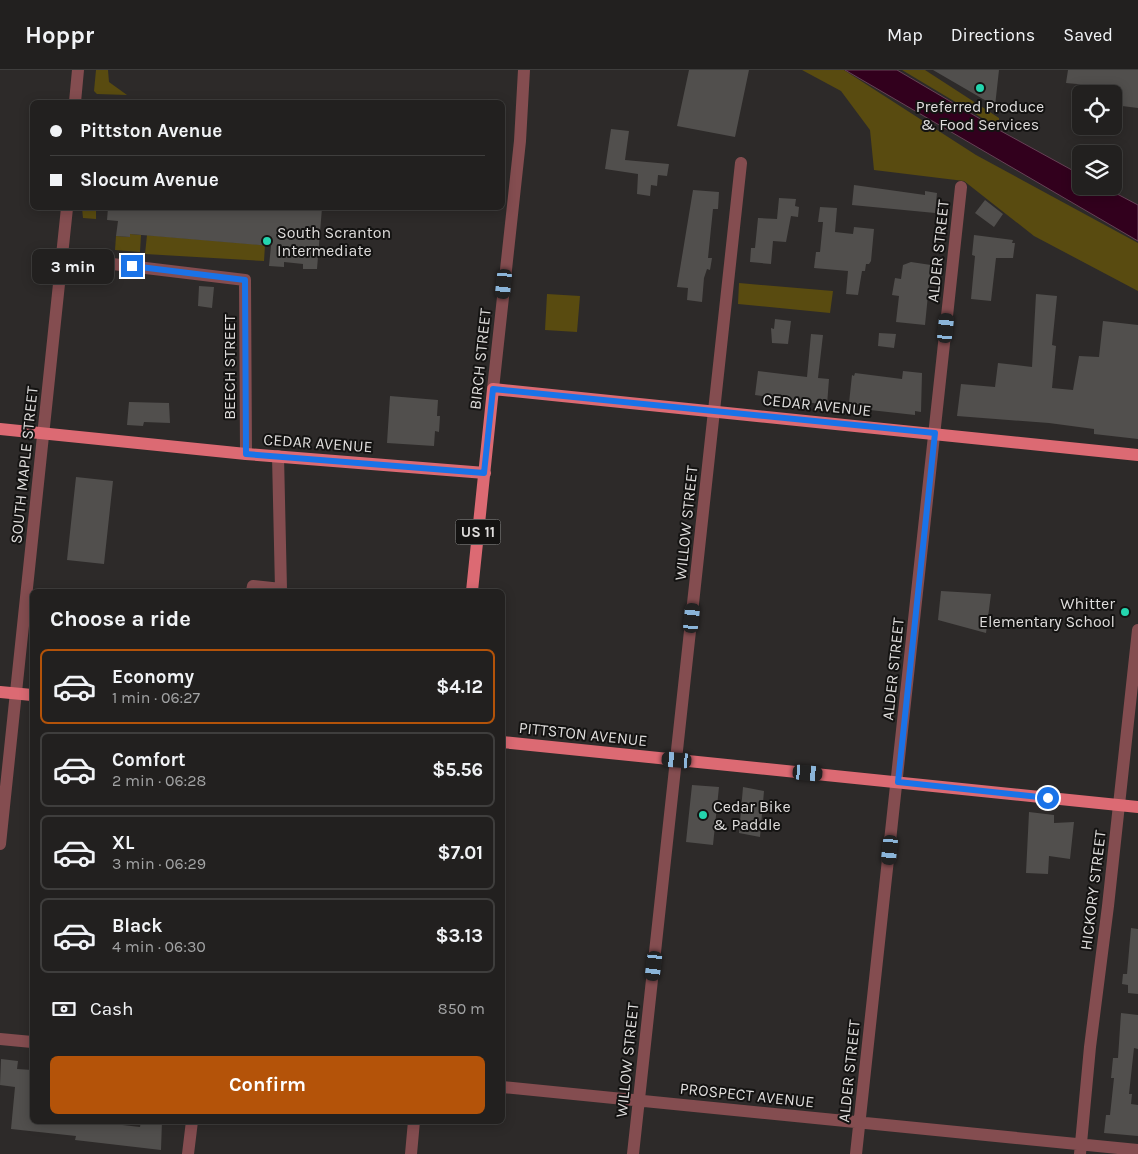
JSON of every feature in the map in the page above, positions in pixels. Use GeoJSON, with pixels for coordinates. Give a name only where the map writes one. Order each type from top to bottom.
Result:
{"type":"FeatureCollection","features":[{"type":"Feature","properties":{"kind":"main road","name":"CEDAR AVENUE"},"geometry":{"type":"LineString","coordinates":[[493,389],[1138,455]]}},
{"type":"Feature","properties":{"kind":"main road","name":"BIRCH STREET"},"geometry":{"type":"LineString","coordinates":[[472,589],[493,389]]}},
{"type":"Feature","properties":{"kind":"main road","name":"CEDAR AVENUE"},"geometry":{"type":"LineString","coordinates":[[0,429],[246,454],[484,473]]}},
{"type":"Feature","properties":{"kind":"main road"},"geometry":{"type":"LineString","coordinates":[[0,692],[30,695]]}},
{"type":"Feature","properties":{"kind":"main road","name":"PITTSTON AVENUE"},"geometry":{"type":"LineString","coordinates":[[505,742],[1138,807]]}},
{"type":"Feature","properties":{"kind":"street"},"geometry":{"type":"LineString","coordinates":[[75,100],[78,70]]}},
{"type":"Feature","properties":{"kind":"street","name":"BIRCH STREET"},"geometry":{"type":"LineString","coordinates":[[493,389],[520,140],[524,70]]}},
{"type":"Feature","properties":{"kind":"street","name":"WILLOW STREET"},"geometry":{"type":"LineString","coordinates":[[633,1154],[741,163]]}},
{"type":"Feature","properties":{"kind":"street","name":"ALDER STREET"},"geometry":{"type":"LineString","coordinates":[[856,1154],[962,187]]}},
{"type":"Feature","properties":{"kind":"street","name":"SOUTH MAPLE STREET"},"geometry":{"type":"LineString","coordinates":[[0,844],[67,210]]}},
{"type":"Feature","properties":{"kind":"street","name":"BEECH STREET"},"geometry":{"type":"LineString","coordinates":[[63,258],[245,280],[246,454]]}},
{"type":"Feature","properties":{"kind":"street"},"geometry":{"type":"LineString","coordinates":[[252,589],[281,589],[278,456]]}},
{"type":"Feature","properties":{"kind":"street","name":"HICKORY STREET"},"geometry":{"type":"LineString","coordinates":[[1081,1149],[1090,1047],[1120,805],[1138,630]]}},
{"type":"Feature","properties":{"kind":"street"},"geometry":{"type":"LineString","coordinates":[[0,1039],[30,1042]]}},
{"type":"Feature","properties":{"kind":"street","name":"PROSPECT AVENUE"},"geometry":{"type":"LineString","coordinates":[[505,1087],[860,1123],[1081,1149],[1138,1150]]}},
{"type":"Feature","properties":{"kind":"street"},"geometry":{"type":"LineString","coordinates":[[188,1154],[192,1124]]}},
{"type":"Feature","properties":{"kind":"street"},"geometry":{"type":"LineString","coordinates":[[411,1154],[414,1124]]}},
{"type":"Feature","properties":{"kind":"shaded area"},"geometry":{"type":"Polygon","coordinates":[[[96,70],[108,70],[109,82],[127,95],[97,94],[94,91],[96,70]]]}},
{"type":"Feature","properties":{"kind":"shaded area"},"geometry":{"type":"Polygon","coordinates":[[[802,70],[844,70],[976,155],[1138,243],[1138,291],[1034,236],[964,181],[874,170],[870,130],[841,91],[802,70]]]}},
{"type":"Feature","properties":{"kind":"shaded area"},"geometry":{"type":"Polygon","coordinates":[[[845,70],[897,70],[1072,170],[1072,195],[1119,195],[1138,205],[1138,241],[845,70]]]}},
{"type":"Feature","properties":{"kind":"shaded area"},"geometry":{"type":"Polygon","coordinates":[[[902,70],[925,70],[999,118],[999,128],[902,70]]]}},
{"type":"Feature","properties":{"kind":"shaded area"},"geometry":{"type":"Polygon","coordinates":[[[82,210],[96,210],[96,219],[83,218],[82,210]]]}},
{"type":"Feature","properties":{"kind":"shaded area"},"geometry":{"type":"Polygon","coordinates":[[[130,234],[141,235],[140,252],[115,250],[116,236],[130,237],[130,234]]]}},
{"type":"Feature","properties":{"kind":"shaded area"},"geometry":{"type":"Polygon","coordinates":[[[147,235],[265,245],[264,261],[145,254],[147,235]]]}},
{"type":"Feature","properties":{"kind":"shaded area"},"geometry":{"type":"Polygon","coordinates":[[[739,283],[833,291],[830,313],[738,304],[739,283]]]}},
{"type":"Feature","properties":{"kind":"shaded area"},"geometry":{"type":"Polygon","coordinates":[[[547,294],[580,296],[577,332],[545,330],[547,294]]]}},
{"type":"Feature","properties":{"kind":"building"},"geometry":{"type":"Polygon","coordinates":[[[689,70],[749,70],[735,137],[677,126],[689,70]]]}},
{"type":"Feature","properties":{"kind":"building","name":"Preferred Produce & Food Services"},"geometry":{"type":"Polygon","coordinates":[[[933,70],[999,70],[995,106],[933,70]]]}},
{"type":"Feature","properties":{"kind":"building"},"geometry":{"type":"Polygon","coordinates":[[[1068,70],[1138,70],[1138,108],[1122,106],[1122,85],[1066,83],[1068,70]]]}},
{"type":"Feature","properties":{"kind":"building"},"geometry":{"type":"Polygon","coordinates":[[[611,129],[629,131],[625,160],[669,164],[667,176],[658,175],[657,186],[651,185],[650,196],[637,194],[638,174],[605,169],[611,129]]]}},
{"type":"Feature","properties":{"kind":"building"},"geometry":{"type":"Polygon","coordinates":[[[854,185],[925,195],[925,191],[937,193],[935,213],[852,205],[854,185]]]}},
{"type":"Feature","properties":{"kind":"building"},"geometry":{"type":"Polygon","coordinates":[[[693,190],[719,192],[718,209],[713,209],[708,258],[712,258],[710,270],[707,269],[704,278],[702,302],[687,300],[688,288],[677,287],[693,190]]]}},
{"type":"Feature","properties":{"kind":"building"},"geometry":{"type":"Polygon","coordinates":[[[779,198],[796,199],[795,206],[799,207],[798,217],[791,216],[786,242],[773,241],[771,264],[750,262],[751,248],[755,248],[758,218],[777,219],[779,198]]]}},
{"type":"Feature","properties":{"kind":"building"},"geometry":{"type":"Polygon","coordinates":[[[985,200],[1003,214],[994,227],[975,213],[985,200]]]}},
{"type":"Feature","properties":{"kind":"building"},"geometry":{"type":"Polygon","coordinates":[[[820,207],[837,208],[835,232],[853,234],[854,227],[874,229],[871,261],[869,264],[866,264],[865,271],[862,271],[858,295],[846,294],[848,271],[814,268],[816,252],[820,252],[823,222],[818,222],[820,207]]]}},
{"type":"Feature","properties":{"kind":"building","name":"South Scranton Intermediate"},"geometry":{"type":"Polygon","coordinates":[[[108,210],[322,210],[317,269],[303,269],[303,264],[284,262],[284,267],[269,266],[271,246],[130,234],[130,237],[116,236],[118,221],[107,220],[108,210]]]}},
{"type":"Feature","properties":{"kind":"building"},"geometry":{"type":"Polygon","coordinates":[[[974,235],[1013,240],[1012,243],[1015,243],[1013,258],[996,258],[991,301],[971,299],[975,256],[972,255],[974,235]]]}},
{"type":"Feature","properties":{"kind":"building"},"geometry":{"type":"Polygon","coordinates":[[[911,262],[931,265],[925,325],[896,322],[899,296],[892,295],[895,278],[901,279],[903,265],[911,262]]]}},
{"type":"Feature","properties":{"kind":"building"},"geometry":{"type":"Polygon","coordinates":[[[199,286],[214,287],[212,308],[198,306],[199,286]]]}},
{"type":"Feature","properties":{"kind":"building"},"geometry":{"type":"Polygon","coordinates":[[[1036,294],[1057,296],[1052,345],[1056,346],[1052,388],[1073,390],[1079,356],[1099,357],[1103,321],[1138,325],[1138,439],[1094,434],[1094,429],[1049,423],[957,416],[961,384],[995,387],[998,363],[1032,367],[1036,294]]]}},
{"type":"Feature","properties":{"kind":"building"},"geometry":{"type":"Polygon","coordinates":[[[775,319],[791,321],[788,344],[772,343],[771,328],[774,329],[775,319]]]}},
{"type":"Feature","properties":{"kind":"building"},"geometry":{"type":"Polygon","coordinates":[[[879,333],[896,334],[894,348],[878,346],[879,333]]]}},
{"type":"Feature","properties":{"kind":"building"},"geometry":{"type":"Polygon","coordinates":[[[811,334],[823,335],[818,378],[829,379],[827,405],[755,395],[758,371],[807,377],[811,334]]]}},
{"type":"Feature","properties":{"kind":"building"},"geometry":{"type":"Polygon","coordinates":[[[903,371],[922,373],[921,412],[915,411],[915,415],[870,410],[871,406],[849,403],[852,375],[854,376],[855,373],[902,379],[903,371]]]}},
{"type":"Feature","properties":{"kind":"building"},"geometry":{"type":"Polygon","coordinates":[[[390,396],[438,400],[439,432],[435,431],[434,446],[387,443],[390,396]]]}},
{"type":"Feature","properties":{"kind":"building"},"geometry":{"type":"Polygon","coordinates":[[[129,402],[169,403],[170,423],[144,422],[143,426],[127,425],[129,402]]]}},
{"type":"Feature","properties":{"kind":"building"},"geometry":{"type":"Polygon","coordinates":[[[76,477],[113,481],[104,564],[67,560],[76,477]]]}},
{"type":"Feature","properties":{"kind":"building"},"geometry":{"type":"Polygon","coordinates":[[[941,591],[991,594],[986,633],[938,620],[941,591]]]}},
{"type":"Feature","properties":{"kind":"building","name":"Cedar Bike & Paddle"},"geometry":{"type":"Polygon","coordinates":[[[692,785],[719,787],[713,845],[686,842],[692,785]]]}},
{"type":"Feature","properties":{"kind":"building"},"geometry":{"type":"Polygon","coordinates":[[[743,787],[764,791],[760,837],[739,833],[743,787]]]}},
{"type":"Feature","properties":{"kind":"building"},"geometry":{"type":"Polygon","coordinates":[[[1029,812],[1054,815],[1054,823],[1074,822],[1070,859],[1049,856],[1048,874],[1026,873],[1029,812]]]}},
{"type":"Feature","properties":{"kind":"building"},"geometry":{"type":"Polygon","coordinates":[[[1131,928],[1138,929],[1138,994],[1128,993],[1128,985],[1122,984],[1123,974],[1127,974],[1131,928]]]}},
{"type":"Feature","properties":{"kind":"building"},"geometry":{"type":"Polygon","coordinates":[[[1121,1013],[1138,1015],[1138,1049],[1134,1048],[1129,1094],[1132,1094],[1131,1104],[1138,1105],[1138,1136],[1104,1133],[1106,1115],[1110,1115],[1114,1078],[1111,1078],[1113,1058],[1118,1058],[1121,1013]]]}},
{"type":"Feature","properties":{"kind":"building"},"geometry":{"type":"Polygon","coordinates":[[[1,1059],[18,1061],[17,1069],[30,1070],[30,1124],[114,1124],[140,1127],[140,1124],[162,1124],[161,1150],[75,1140],[76,1136],[11,1129],[15,1087],[0,1085],[1,1059]]]}},
{"type":"Feature","properties":{"kind":"place","name":"Preferred Produce & Food Services"},"geometry":{"type":"Point","coordinates":[980,88]}},
{"type":"Feature","properties":{"kind":"place","name":"South Scranton Intermediate"},"geometry":{"type":"Point","coordinates":[267,241]}},
{"type":"Feature","properties":{"kind":"place","name":"Whitter Elementary School"},"geometry":{"type":"Point","coordinates":[1125,612]}},
{"type":"Feature","properties":{"kind":"place","name":"Cedar Bike & Paddle"},"geometry":{"type":"Point","coordinates":[703,815]}},
{"type":"Feature","properties":{"kind":"route"},"geometry":{"type":"LineString","coordinates":[[132,266],[245,280],[246,454],[484,473],[493,389],[935,433],[898,782],[1048,798]]}}]}
